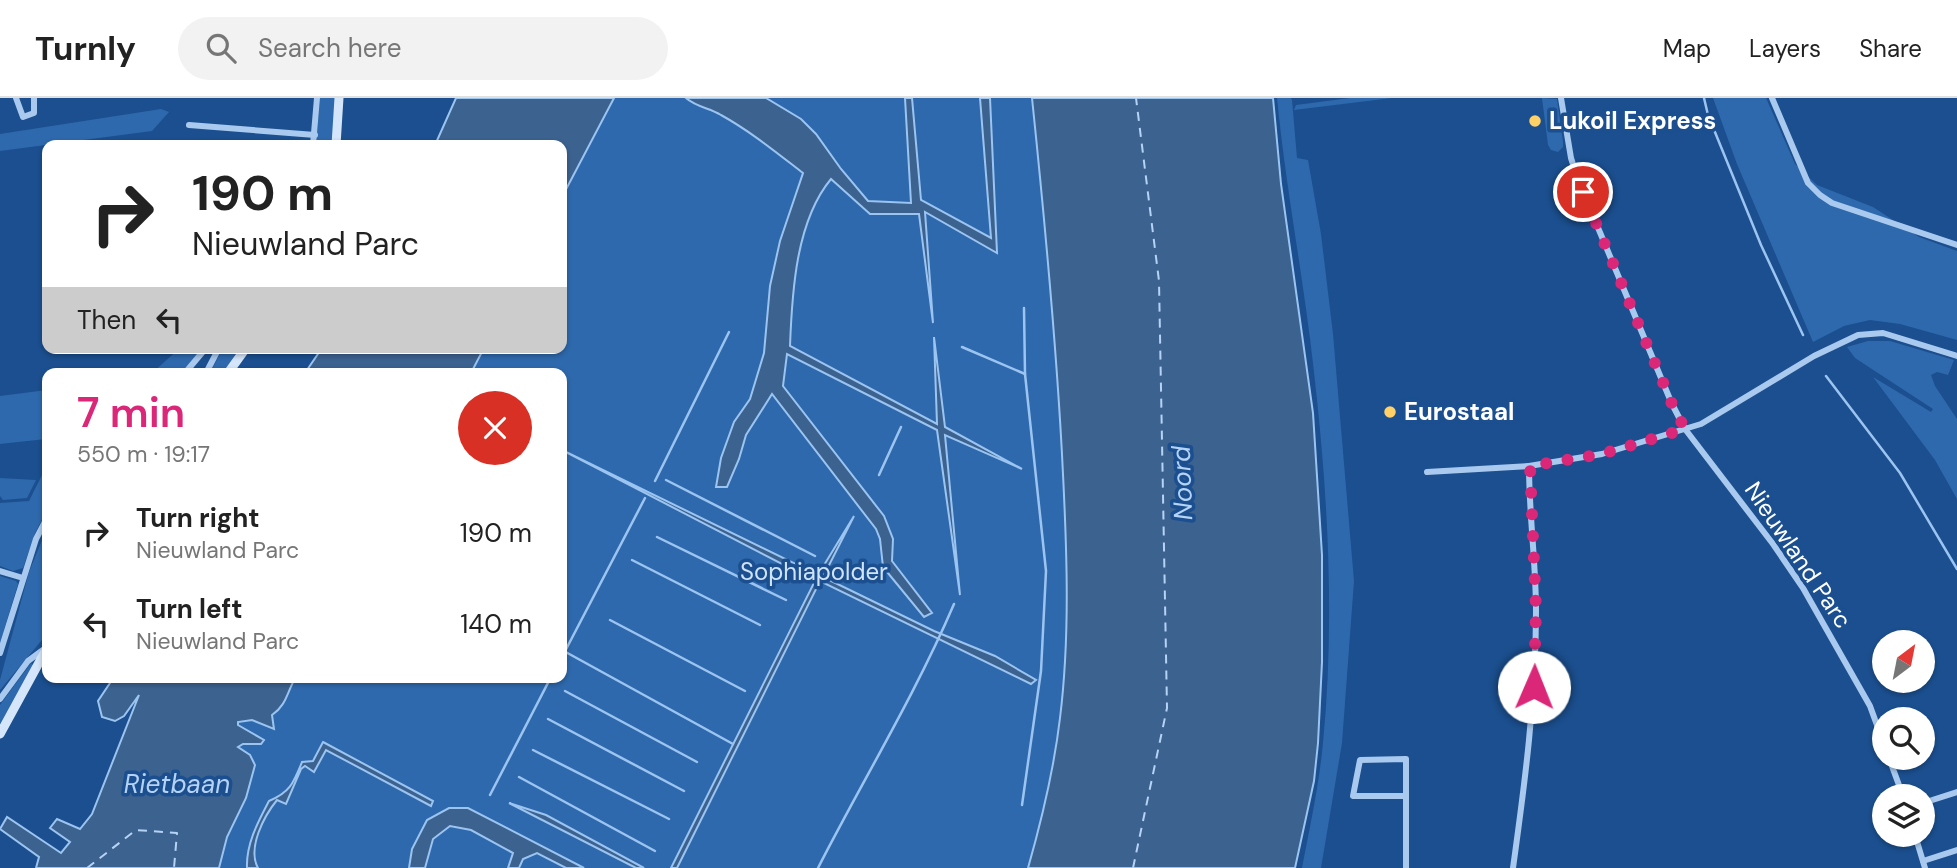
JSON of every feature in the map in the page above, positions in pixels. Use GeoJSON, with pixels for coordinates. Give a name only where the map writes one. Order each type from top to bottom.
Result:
{"type":"FeatureCollection","features":[{"type":"Feature","properties":{"kind":"main road"},"geometry":{"type":"LineString","coordinates":[[336,140],[339,98]]}},
{"type":"Feature","properties":{"kind":"main road"},"geometry":{"type":"LineString","coordinates":[[0,734],[42,657]]}},
{"type":"Feature","properties":{"kind":"street"},"geometry":{"type":"LineString","coordinates":[[16,98],[23,117],[34,113],[34,98]]}},
{"type":"Feature","properties":{"kind":"street"},"geometry":{"type":"LineString","coordinates":[[314,140],[317,98]]}},
{"type":"Feature","properties":{"kind":"street","name":"Nieuwland Parc"},"geometry":{"type":"LineString","coordinates":[[1561,98],[1571,158],[1578,180],[1672,404],[1685,429],[1773,544],[1803,588],[1872,711]]}},
{"type":"Feature","properties":{"kind":"street"},"geometry":{"type":"LineString","coordinates":[[1772,98],[1808,183],[1820,195],[1832,203],[1957,245]]}},
{"type":"Feature","properties":{"kind":"street"},"geometry":{"type":"LineString","coordinates":[[190,125],[314,135]]}},
{"type":"Feature","properties":{"kind":"street"},"geometry":{"type":"LineString","coordinates":[[1427,472],[1530,466],[1602,454],[1685,429],[1700,424],[1814,356],[1858,335],[1883,333],[1957,356]]}},
{"type":"Feature","properties":{"kind":"street"},"geometry":{"type":"LineString","coordinates":[[189,368],[201,354]]}},
{"type":"Feature","properties":{"kind":"street"},"geometry":{"type":"LineString","coordinates":[[1513,868],[1530,743],[1534,687],[1536,609],[1530,466]]}},
{"type":"Feature","properties":{"kind":"street"},"geometry":{"type":"LineString","coordinates":[[0,653],[42,528]]}},
{"type":"Feature","properties":{"kind":"street"},"geometry":{"type":"LineString","coordinates":[[0,571],[23,578]]}},
{"type":"Feature","properties":{"kind":"street"},"geometry":{"type":"LineString","coordinates":[[0,699],[29,661],[42,652]]}},
{"type":"Feature","properties":{"kind":"street"},"geometry":{"type":"LineString","coordinates":[[1406,796],[1353,796],[1360,760],[1406,759],[1406,796],[1406,868]]}},
{"type":"Feature","properties":{"kind":"street"},"geometry":{"type":"LineString","coordinates":[[1935,799],[1957,792]]}},
{"type":"Feature","properties":{"kind":"street"},"geometry":{"type":"LineString","coordinates":[[1919,847],[1924,864],[1957,850]]}},
{"type":"Feature","properties":{"kind":"green space"},"geometry":{"type":"Polygon","coordinates":[[[320,98],[335,98],[333,140],[316,140],[320,98]]]}},
{"type":"Feature","properties":{"kind":"green space","name":"Sophiapolder"},"geometry":{"type":"Polygon","coordinates":[[[614,98],[1032,98],[1057,380],[1067,596],[1063,688],[1057,737],[1047,794],[1028,868],[219,868],[250,755],[238,747],[264,741],[238,725],[238,722],[252,720],[274,729],[272,714],[278,711],[293,683],[567,683],[567,368],[474,368],[481,354],[567,354],[567,187],[614,98]]]}},
{"type":"Feature","properties":{"kind":"green space"},"geometry":{"type":"Polygon","coordinates":[[[1277,98],[1292,100],[1297,158],[1308,160],[1321,234],[1333,334],[1354,581],[1342,743],[1321,868],[1302,868],[1319,774],[1327,697],[1329,604],[1326,511],[1310,338],[1277,98]]]}},
{"type":"Feature","properties":{"kind":"green space"},"geometry":{"type":"Polygon","coordinates":[[[1350,98],[1392,98],[1294,110],[1296,105],[1350,98]]]}},
{"type":"Feature","properties":{"kind":"green space"},"geometry":{"type":"Polygon","coordinates":[[[1542,98],[1557,99],[1563,142],[1563,147],[1558,152],[1551,150],[1548,145],[1542,98]]]}},
{"type":"Feature","properties":{"kind":"green space"},"geometry":{"type":"Polygon","coordinates":[[[1713,98],[1766,98],[1795,164],[1817,185],[1873,207],[1919,237],[1957,251],[1957,340],[1900,324],[1870,320],[1844,326],[1813,342],[1737,164],[1713,98]]]}},
{"type":"Feature","properties":{"kind":"green space"},"geometry":{"type":"Polygon","coordinates":[[[161,109],[169,112],[152,131],[84,140],[42,140],[42,145],[0,151],[0,134],[161,109]]]}},
{"type":"Feature","properties":{"kind":"green space"},"geometry":{"type":"Polygon","coordinates":[[[1868,341],[1890,341],[1954,360],[1948,375],[1937,372],[1931,375],[1935,386],[1957,419],[1957,499],[1935,460],[1873,377],[1931,412],[1933,409],[1855,358],[1847,347],[1868,341]]]}},
{"type":"Feature","properties":{"kind":"green space"},"geometry":{"type":"Polygon","coordinates":[[[173,354],[197,354],[186,368],[158,368],[173,354]]]}},
{"type":"Feature","properties":{"kind":"green space"},"geometry":{"type":"Polygon","coordinates":[[[220,354],[237,354],[227,368],[213,368],[220,354]]]}},
{"type":"Feature","properties":{"kind":"green space"},"geometry":{"type":"Polygon","coordinates":[[[42,391],[42,439],[0,444],[0,396],[42,391]]]}},
{"type":"Feature","properties":{"kind":"green space"},"geometry":{"type":"Polygon","coordinates":[[[42,475],[42,520],[23,568],[13,571],[0,566],[0,503],[29,501],[42,475]]]}},
{"type":"Feature","properties":{"kind":"green space"},"geometry":{"type":"Polygon","coordinates":[[[0,478],[36,480],[27,498],[3,500],[0,496],[0,478]]]}},
{"type":"Feature","properties":{"kind":"green space"},"geometry":{"type":"Polygon","coordinates":[[[42,540],[42,640],[0,690],[0,680],[29,572],[42,540]]]}},
{"type":"Feature","properties":{"kind":"green space"},"geometry":{"type":"Polygon","coordinates":[[[0,576],[18,584],[0,643],[0,576]]]}},
{"type":"Feature","properties":{"kind":"green space"},"geometry":{"type":"Polygon","coordinates":[[[31,663],[33,665],[0,724],[0,705],[31,663]]]}},
{"type":"Feature","properties":{"kind":"water"},"geometry":{"type":"Polygon","coordinates":[[[456,98],[614,98],[567,187],[567,140],[437,140],[456,98]]]}},
{"type":"Feature","properties":{"kind":"water"},"geometry":{"type":"Polygon","coordinates":[[[686,98],[766,98],[801,119],[816,134],[868,201],[911,203],[905,98],[912,98],[921,200],[991,238],[980,98],[990,98],[997,253],[925,212],[933,323],[919,214],[870,214],[831,179],[819,196],[803,236],[792,303],[790,346],[937,424],[934,337],[945,427],[1022,469],[945,435],[960,595],[937,430],[787,354],[783,386],[884,516],[893,539],[892,561],[932,613],[924,617],[883,567],[880,539],[876,529],[772,394],[746,435],[727,487],[716,487],[721,458],[734,422],[750,399],[764,353],[770,286],[780,241],[803,173],[742,128],[686,98]]]}},
{"type":"Feature","properties":{"kind":"water","name":"Noord"},"geometry":{"type":"Polygon","coordinates":[[[1032,98],[1273,98],[1281,184],[1313,413],[1322,555],[1322,662],[1318,743],[1314,781],[1295,868],[1028,868],[1047,794],[1057,737],[1063,688],[1067,596],[1057,380],[1032,98]]]}},
{"type":"Feature","properties":{"kind":"water"},"geometry":{"type":"Polygon","coordinates":[[[318,354],[481,354],[474,368],[308,368],[318,354]]]}},
{"type":"Feature","properties":{"kind":"water"},"geometry":{"type":"Polygon","coordinates":[[[567,452],[818,575],[854,516],[823,577],[934,631],[995,656],[1036,680],[1031,684],[820,581],[677,868],[671,868],[815,581],[567,452]]]}},
{"type":"Feature","properties":{"kind":"water","name":"Rietbaan"},"geometry":{"type":"Polygon","coordinates":[[[110,683],[293,683],[284,702],[272,715],[274,729],[252,720],[238,722],[238,725],[264,740],[261,744],[243,744],[238,747],[250,755],[255,765],[246,798],[227,837],[219,868],[36,868],[39,857],[0,829],[7,817],[61,853],[70,842],[50,828],[57,819],[80,829],[92,814],[139,695],[124,716],[115,721],[102,717],[98,701],[110,683]]]}},
{"type":"Feature","properties":{"kind":"water"},"geometry":{"type":"Polygon","coordinates":[[[323,742],[433,801],[431,806],[326,750],[314,772],[305,766],[301,769],[286,804],[277,800],[272,807],[258,832],[255,860],[258,868],[247,868],[251,842],[269,801],[286,791],[302,762],[313,761],[323,742]]]}},
{"type":"Feature","properties":{"kind":"water"},"geometry":{"type":"Polygon","coordinates":[[[509,803],[546,815],[644,868],[636,868],[509,803]]]}},
{"type":"Feature","properties":{"kind":"water"},"geometry":{"type":"Polygon","coordinates":[[[449,808],[468,808],[584,868],[566,868],[537,853],[523,859],[519,868],[508,868],[513,853],[471,830],[450,826],[433,839],[425,868],[409,868],[412,849],[427,820],[449,808]]]}},
{"type":"Feature","properties":{"kind":"waterway"},"geometry":{"type":"LineString","coordinates":[[1704,98],[1708,115],[1761,245],[1803,335]]}},
{"type":"Feature","properties":{"kind":"waterway"},"geometry":{"type":"LineString","coordinates":[[1022,805],[1041,671],[1046,571],[1025,374],[1024,308]]}},
{"type":"Feature","properties":{"kind":"waterway"},"geometry":{"type":"LineString","coordinates":[[655,481],[729,332]]}},
{"type":"Feature","properties":{"kind":"waterway"},"geometry":{"type":"LineString","coordinates":[[962,347],[1025,374]]}},
{"type":"Feature","properties":{"kind":"waterway"},"geometry":{"type":"LineString","coordinates":[[1826,376],[1900,473],[1957,569]]}},
{"type":"Feature","properties":{"kind":"waterway"},"geometry":{"type":"LineString","coordinates":[[879,475],[901,427]]}},
{"type":"Feature","properties":{"kind":"waterway"},"geometry":{"type":"LineString","coordinates":[[666,480],[815,556]]}},
{"type":"Feature","properties":{"kind":"waterway"},"geometry":{"type":"LineString","coordinates":[[567,647],[645,498]]}},
{"type":"Feature","properties":{"kind":"waterway"},"geometry":{"type":"LineString","coordinates":[[657,537],[786,600]]}},
{"type":"Feature","properties":{"kind":"waterway"},"geometry":{"type":"LineString","coordinates":[[632,560],[760,625]]}},
{"type":"Feature","properties":{"kind":"waterway"},"geometry":{"type":"LineString","coordinates":[[818,868],[906,704],[954,604]]}},
{"type":"Feature","properties":{"kind":"waterway"},"geometry":{"type":"LineString","coordinates":[[610,620],[745,691]]}},
{"type":"Feature","properties":{"kind":"waterway"},"geometry":{"type":"LineString","coordinates":[[567,653],[733,744]]}},
{"type":"Feature","properties":{"kind":"waterway"},"geometry":{"type":"LineString","coordinates":[[490,795],[548,683]]}},
{"type":"Feature","properties":{"kind":"waterway"},"geometry":{"type":"LineString","coordinates":[[565,691],[697,762]]}},
{"type":"Feature","properties":{"kind":"waterway"},"geometry":{"type":"LineString","coordinates":[[548,719],[684,791]]}},
{"type":"Feature","properties":{"kind":"waterway"},"geometry":{"type":"LineString","coordinates":[[533,750],[669,819]]}},
{"type":"Feature","properties":{"kind":"waterway"},"geometry":{"type":"LineString","coordinates":[[519,777],[655,851]]}},
{"type":"Feature","properties":{"kind":"ferry route"},"geometry":{"type":"LineString","coordinates":[[1133,868],[1167,708],[1159,281],[1136,98]]}},
{"type":"Feature","properties":{"kind":"ferry route"},"geometry":{"type":"LineString","coordinates":[[87,868],[136,830],[177,833],[174,868]]}},
{"type":"Feature","properties":{"kind":"place","name":"Lukoil Express"},"geometry":{"type":"Point","coordinates":[1535,121]}},
{"type":"Feature","properties":{"kind":"place","name":"Eurostaal"},"geometry":{"type":"Point","coordinates":[1390,412]}},
{"type":"Feature","properties":{"kind":"route"},"geometry":{"type":"LineString","coordinates":[[1534,687],[1536,609],[1530,466],[1602,454],[1685,429],[1583,192]]}}]}
